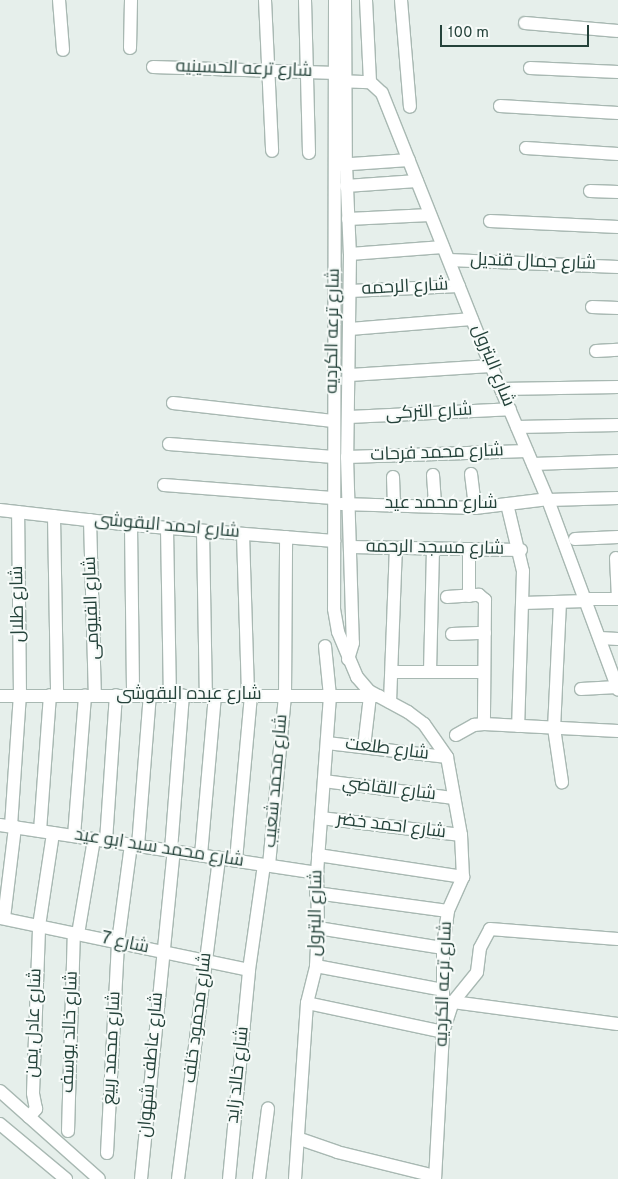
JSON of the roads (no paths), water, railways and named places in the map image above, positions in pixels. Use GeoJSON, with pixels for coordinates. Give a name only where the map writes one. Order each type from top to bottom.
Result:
{"type":"FeatureCollection","features":[{"type":"Feature","properties":{"kind":"street"},"geometry":{"type":"LineString","coordinates":[[59,0],[63,50]]}},
{"type":"Feature","properties":{"kind":"street"},"geometry":{"type":"LineString","coordinates":[[130,48],[131,0]]}},
{"type":"Feature","properties":{"kind":"street"},"geometry":{"type":"LineString","coordinates":[[265,0],[272,151]]}},
{"type":"Feature","properties":{"kind":"street"},"geometry":{"type":"LineString","coordinates":[[305,0],[309,153]]}},
{"type":"Feature","properties":{"kind":"street","name":"شارع ترعه الكرديه"},"geometry":{"type":"LineString","coordinates":[[335,0],[341,165],[333,421],[334,609],[348,659],[357,677],[380,698],[424,724],[447,757],[461,836],[464,877],[448,911],[443,948],[444,1032],[435,1178]]}},
{"type":"Feature","properties":{"kind":"street","name":"شارع ترعه الكرديه"},"geometry":{"type":"LineString","coordinates":[[339,78],[344,0]]}},
{"type":"Feature","properties":{"kind":"street"},"geometry":{"type":"LineString","coordinates":[[339,78],[370,82],[366,0]]}},
{"type":"Feature","properties":{"kind":"street"},"geometry":{"type":"LineString","coordinates":[[401,0],[410,107]]}},
{"type":"Feature","properties":{"kind":"street"},"geometry":{"type":"LineString","coordinates":[[525,23],[618,31]]}},
{"type":"Feature","properties":{"kind":"street","name":"شارع ترعه الحسينيه"},"geometry":{"type":"LineString","coordinates":[[152,67],[307,72],[339,78]]}},
{"type":"Feature","properties":{"kind":"street"},"geometry":{"type":"LineString","coordinates":[[530,68],[618,72]]}},
{"type":"Feature","properties":{"kind":"street","name":"شارع البترول"},"geometry":{"type":"LineString","coordinates":[[370,82],[382,92],[491,366],[548,500],[617,683]]}},
{"type":"Feature","properties":{"kind":"street"},"geometry":{"type":"LineString","coordinates":[[500,106],[618,113]]}},
{"type":"Feature","properties":{"kind":"street"},"geometry":{"type":"LineString","coordinates":[[526,148],[618,154]]}},
{"type":"Feature","properties":{"kind":"street"},"geometry":{"type":"LineString","coordinates":[[341,165],[409,160]]}},
{"type":"Feature","properties":{"kind":"street","name":"شارع ترعه الكرديه"},"geometry":{"type":"LineString","coordinates":[[341,165],[346,186],[350,254],[348,457],[353,644],[348,659]]}},
{"type":"Feature","properties":{"kind":"street"},"geometry":{"type":"LineString","coordinates":[[346,186],[417,181]]}},
{"type":"Feature","properties":{"kind":"street"},"geometry":{"type":"LineString","coordinates":[[590,191],[618,192]]}},
{"type":"Feature","properties":{"kind":"street"},"geometry":{"type":"LineString","coordinates":[[348,219],[430,215]]}},
{"type":"Feature","properties":{"kind":"street"},"geometry":{"type":"LineString","coordinates":[[490,221],[618,228]]}},
{"type":"Feature","properties":{"kind":"street"},"geometry":{"type":"LineString","coordinates":[[350,254],[443,247]]}},
{"type":"Feature","properties":{"kind":"street","name":"شارع جمال قنديل"},"geometry":{"type":"LineString","coordinates":[[449,260],[618,267]]}},
{"type":"Feature","properties":{"kind":"street","name":"شارع الرحمه"},"geometry":{"type":"LineString","coordinates":[[350,291],[459,286]]}},
{"type":"Feature","properties":{"kind":"street"},"geometry":{"type":"LineString","coordinates":[[592,308],[618,308]]}},
{"type":"Feature","properties":{"kind":"street"},"geometry":{"type":"LineString","coordinates":[[350,329],[472,319]]}},
{"type":"Feature","properties":{"kind":"street"},"geometry":{"type":"LineString","coordinates":[[596,350],[618,350]]}},
{"type":"Feature","properties":{"kind":"street"},"geometry":{"type":"LineString","coordinates":[[350,375],[491,366]]}},
{"type":"Feature","properties":{"kind":"street"},"geometry":{"type":"LineString","coordinates":[[501,389],[618,387]]}},
{"type":"Feature","properties":{"kind":"street"},"geometry":{"type":"LineString","coordinates":[[172,403],[333,421]]}},
{"type":"Feature","properties":{"kind":"street","name":"شارع التركى"},"geometry":{"type":"LineString","coordinates":[[349,416],[510,410]]}},
{"type":"Feature","properties":{"kind":"street"},"geometry":{"type":"LineString","coordinates":[[517,427],[618,425]]}},
{"type":"Feature","properties":{"kind":"street"},"geometry":{"type":"LineString","coordinates":[[169,444],[333,457]]}},
{"type":"Feature","properties":{"kind":"street","name":"شارع محمد فرحات"},"geometry":{"type":"LineString","coordinates":[[348,457],[527,451]]}},
{"type":"Feature","properties":{"kind":"street"},"geometry":{"type":"LineString","coordinates":[[533,464],[618,461]]}},
{"type":"Feature","properties":{"kind":"street"},"geometry":{"type":"LineString","coordinates":[[470,474],[475,508]]}},
{"type":"Feature","properties":{"kind":"street"},"geometry":{"type":"LineString","coordinates":[[433,475],[435,507]]}},
{"type":"Feature","properties":{"kind":"street"},"geometry":{"type":"LineString","coordinates":[[393,477],[394,505]]}},
{"type":"Feature","properties":{"kind":"street","name":"شارع محمد عيد"},"geometry":{"type":"LineString","coordinates":[[164,485],[349,504],[435,507],[475,508],[548,500],[618,498]]}},
{"type":"Feature","properties":{"kind":"street"},"geometry":{"type":"LineString","coordinates":[[507,504],[520,550],[523,603],[518,726]]}},
{"type":"Feature","properties":{"kind":"street","name":"شارع احمد البقوشى"},"geometry":{"type":"LineString","coordinates":[[0,510],[131,525],[334,541]]}},
{"type":"Feature","properties":{"kind":"street","name":"شارع طلال"},"geometry":{"type":"LineString","coordinates":[[2,918],[20,695],[18,512]]}},
{"type":"Feature","properties":{"kind":"street","name":"شارع عادل يمن"},"geometry":{"type":"LineString","coordinates":[[29,1117],[36,1109],[33,1093],[38,926],[47,832],[53,695],[54,516]]}},
{"type":"Feature","properties":{"kind":"street","name":"شارع الفيومى"},"geometry":{"type":"LineString","coordinates":[[74,836],[90,695],[90,520]]}},
{"type":"Feature","properties":{"kind":"street"},"geometry":{"type":"LineString","coordinates":[[131,525],[133,695]]}},
{"type":"Feature","properties":{"kind":"street"},"geometry":{"type":"LineString","coordinates":[[162,952],[172,851],[176,695],[167,528]]}},
{"type":"Feature","properties":{"kind":"street"},"geometry":{"type":"LineString","coordinates":[[201,855],[211,696],[203,531]]}},
{"type":"Feature","properties":{"kind":"street"},"geometry":{"type":"LineString","coordinates":[[236,860],[250,696],[243,534]]}},
{"type":"Feature","properties":{"kind":"street","name":"شارع محمد شعيب"},"geometry":{"type":"LineString","coordinates":[[249,970],[267,865],[285,696],[286,537]]}},
{"type":"Feature","properties":{"kind":"street"},"geometry":{"type":"LineString","coordinates":[[575,539],[618,537]]}},
{"type":"Feature","properties":{"kind":"street","name":"شارع مسجد الرحمه"},"geometry":{"type":"LineString","coordinates":[[350,547],[520,550]]}},
{"type":"Feature","properties":{"kind":"street"},"geometry":{"type":"LineString","coordinates":[[364,748],[380,698],[392,672],[396,548]]}},
{"type":"Feature","properties":{"kind":"street"},"geometry":{"type":"LineString","coordinates":[[430,672],[433,549]]}},
{"type":"Feature","properties":{"kind":"street"},"geometry":{"type":"LineString","coordinates":[[469,549],[469,596]]}},
{"type":"Feature","properties":{"kind":"street"},"geometry":{"type":"LineString","coordinates":[[523,603],[618,599],[616,558]]}},
{"type":"Feature","properties":{"kind":"street"},"geometry":{"type":"LineString","coordinates":[[447,597],[469,596],[484,598],[484,724]]}},
{"type":"Feature","properties":{"kind":"street"},"geometry":{"type":"LineString","coordinates":[[560,602],[554,728],[562,782]]}},
{"type":"Feature","properties":{"kind":"street"},"geometry":{"type":"LineString","coordinates":[[452,634],[485,632]]}},
{"type":"Feature","properties":{"kind":"street"},"geometry":{"type":"LineString","coordinates":[[600,638],[618,639]]}},
{"type":"Feature","properties":{"kind":"street","name":"شارع البترول"},"geometry":{"type":"LineString","coordinates":[[295,1179],[300,1139],[307,1003],[316,966],[318,928],[317,872],[330,696],[325,646]]}},
{"type":"Feature","properties":{"kind":"street"},"geometry":{"type":"LineString","coordinates":[[392,672],[484,672]]}},
{"type":"Feature","properties":{"kind":"street"},"geometry":{"type":"LineString","coordinates":[[581,689],[617,683]]}},
{"type":"Feature","properties":{"kind":"street","name":"شارع خالد يوسف"},"geometry":{"type":"LineString","coordinates":[[68,1131],[76,934],[100,840],[116,695]]}},
{"type":"Feature","properties":{"kind":"street","name":"شارع محمد ربيع"},"geometry":{"type":"LineString","coordinates":[[107,1153],[118,942],[134,845],[150,695]]}},
{"type":"Feature","properties":{"kind":"street","name":"شارع عبده البقوشى"},"geometry":{"type":"LineString","coordinates":[[0,696],[176,695],[380,698]]}},
{"type":"Feature","properties":{"kind":"street"},"geometry":{"type":"LineString","coordinates":[[456,735],[474,725],[484,724],[618,731]]}},
{"type":"Feature","properties":{"kind":"street","name":"شارع طلعت"},"geometry":{"type":"LineString","coordinates":[[327,743],[447,757]]}},
{"type":"Feature","properties":{"kind":"street","name":"شارع القاضي"},"geometry":{"type":"LineString","coordinates":[[324,781],[454,798]]}},
{"type":"Feature","properties":{"kind":"street","name":"شارع احمد خضر"},"geometry":{"type":"LineString","coordinates":[[321,818],[461,836]]}},
{"type":"Feature","properties":{"kind":"street","name":"شارع محمد سيد ابو عيد"},"geometry":{"type":"LineString","coordinates":[[9,826],[317,872]]}},
{"type":"Feature","properties":{"kind":"street"},"geometry":{"type":"LineString","coordinates":[[318,855],[464,877]]}},
{"type":"Feature","properties":{"kind":"street","name":"شارع محمود خلف"},"geometry":{"type":"LineString","coordinates":[[178,1179],[219,858]]}},
{"type":"Feature","properties":{"kind":"street"},"geometry":{"type":"LineString","coordinates":[[316,894],[448,911]]}},
{"type":"Feature","properties":{"kind":"street","name":"شارع 7"},"geometry":{"type":"LineString","coordinates":[[2,918],[249,970]]}},
{"type":"Feature","properties":{"kind":"street"},"geometry":{"type":"LineString","coordinates":[[318,928],[443,948]]}},
{"type":"Feature","properties":{"kind":"street"},"geometry":{"type":"LineString","coordinates":[[307,1003],[444,1032],[453,1002],[477,972],[480,948],[484,935],[490,929],[618,939]]}},
{"type":"Feature","properties":{"kind":"street","name":"شارع عاطف شهوان"},"geometry":{"type":"LineString","coordinates":[[142,1179],[162,952]]}},
{"type":"Feature","properties":{"kind":"street"},"geometry":{"type":"LineString","coordinates":[[316,966],[443,990]]}},
{"type":"Feature","properties":{"kind":"street","name":"شارع خالد زايد"},"geometry":{"type":"LineString","coordinates":[[229,1179],[249,970]]}},
{"type":"Feature","properties":{"kind":"street"},"geometry":{"type":"LineString","coordinates":[[453,1002],[618,1024]]}},
{"type":"Feature","properties":{"kind":"street"},"geometry":{"type":"LineString","coordinates":[[0,1091],[99,1179]]}},
{"type":"Feature","properties":{"kind":"street"},"geometry":{"type":"LineString","coordinates":[[259,1179],[268,1109]]}},
{"type":"Feature","properties":{"kind":"street"},"geometry":{"type":"LineString","coordinates":[[0,1124],[66,1179]]}},
{"type":"Feature","properties":{"kind":"street"},"geometry":{"type":"LineString","coordinates":[[300,1139],[337,1152],[435,1178]]}}]}
